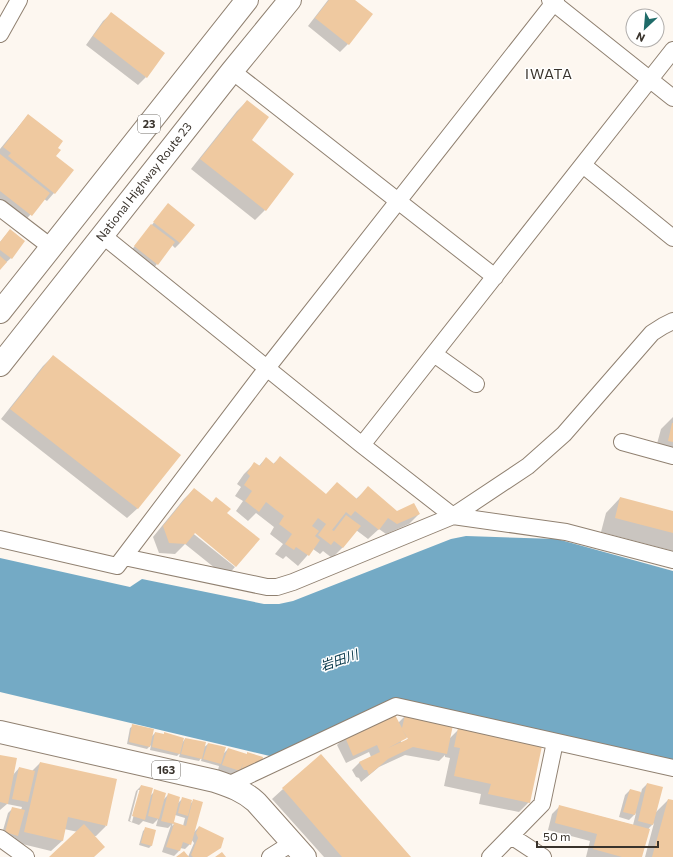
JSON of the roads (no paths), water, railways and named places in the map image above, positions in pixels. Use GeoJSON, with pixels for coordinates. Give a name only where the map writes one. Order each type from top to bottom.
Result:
{"type":"FeatureCollection","features":[{"type":"Feature","properties":{"kind":"highway","name":"23"},"geometry":{"type":"LineString","coordinates":[[0,312],[247,0]]}},
{"type":"Feature","properties":{"kind":"highway","name":"National Highway Route 23"},"geometry":{"type":"LineString","coordinates":[[0,365],[287,1]]}},
{"type":"Feature","properties":{"kind":"highway","name":"163"},"geometry":{"type":"LineString","coordinates":[[0,732],[228,785],[249,796],[263,809],[298,850]]}},
{"type":"Feature","properties":{"kind":"street"},"geometry":{"type":"LineString","coordinates":[[0,34],[19,0]]}},
{"type":"Feature","properties":{"kind":"street"},"geometry":{"type":"LineString","coordinates":[[121,562],[267,368],[554,1],[673,98]]}},
{"type":"Feature","properties":{"kind":"street"},"geometry":{"type":"LineString","coordinates":[[362,445],[673,50]]}},
{"type":"Feature","properties":{"kind":"street"},"geometry":{"type":"LineString","coordinates":[[232,71],[495,277]]}},
{"type":"Feature","properties":{"kind":"street"},"geometry":{"type":"LineString","coordinates":[[583,165],[673,238]]}},
{"type":"Feature","properties":{"kind":"street"},"geometry":{"type":"LineString","coordinates":[[0,208],[51,248]]}},
{"type":"Feature","properties":{"kind":"street"},"geometry":{"type":"LineString","coordinates":[[102,235],[362,445],[453,516],[566,532],[673,560]]}},
{"type":"Feature","properties":{"kind":"street"},"geometry":{"type":"LineString","coordinates":[[0,539],[121,562],[267,587],[277,587],[293,582],[453,516],[533,462],[564,434],[652,333],[673,321]]}},
{"type":"Feature","properties":{"kind":"street"},"geometry":{"type":"LineString","coordinates":[[434,354],[476,384]]}},
{"type":"Feature","properties":{"kind":"street"},"geometry":{"type":"LineString","coordinates":[[622,442],[673,456]]}},
{"type":"Feature","properties":{"kind":"street"},"geometry":{"type":"LineString","coordinates":[[228,785],[396,706],[673,768]]}},
{"type":"Feature","properties":{"kind":"street"},"geometry":{"type":"LineString","coordinates":[[490,857],[542,804],[555,742]]}},
{"type":"Feature","properties":{"kind":"street"},"geometry":{"type":"LineString","coordinates":[[511,836],[543,857]]}},
{"type":"Feature","properties":{"kind":"street"},"geometry":{"type":"LineString","coordinates":[[0,838],[26,857]]}},
{"type":"Feature","properties":{"kind":"street"},"geometry":{"type":"LineString","coordinates":[[270,857],[298,850]]}},
{"type":"Feature","properties":{"kind":"water","name":"岩田川"},"geometry":{"type":"Polygon","coordinates":[[[466,536],[557,539],[673,571],[673,761],[397,701],[274,757],[0,692],[0,558],[130,587],[142,579],[264,604],[279,604],[293,601],[451,539],[466,536]]]}},
{"type":"Feature","properties":{"kind":"district","name":"IWATA"},"geometry":{"type":"Point","coordinates":[549,74]}}]}
